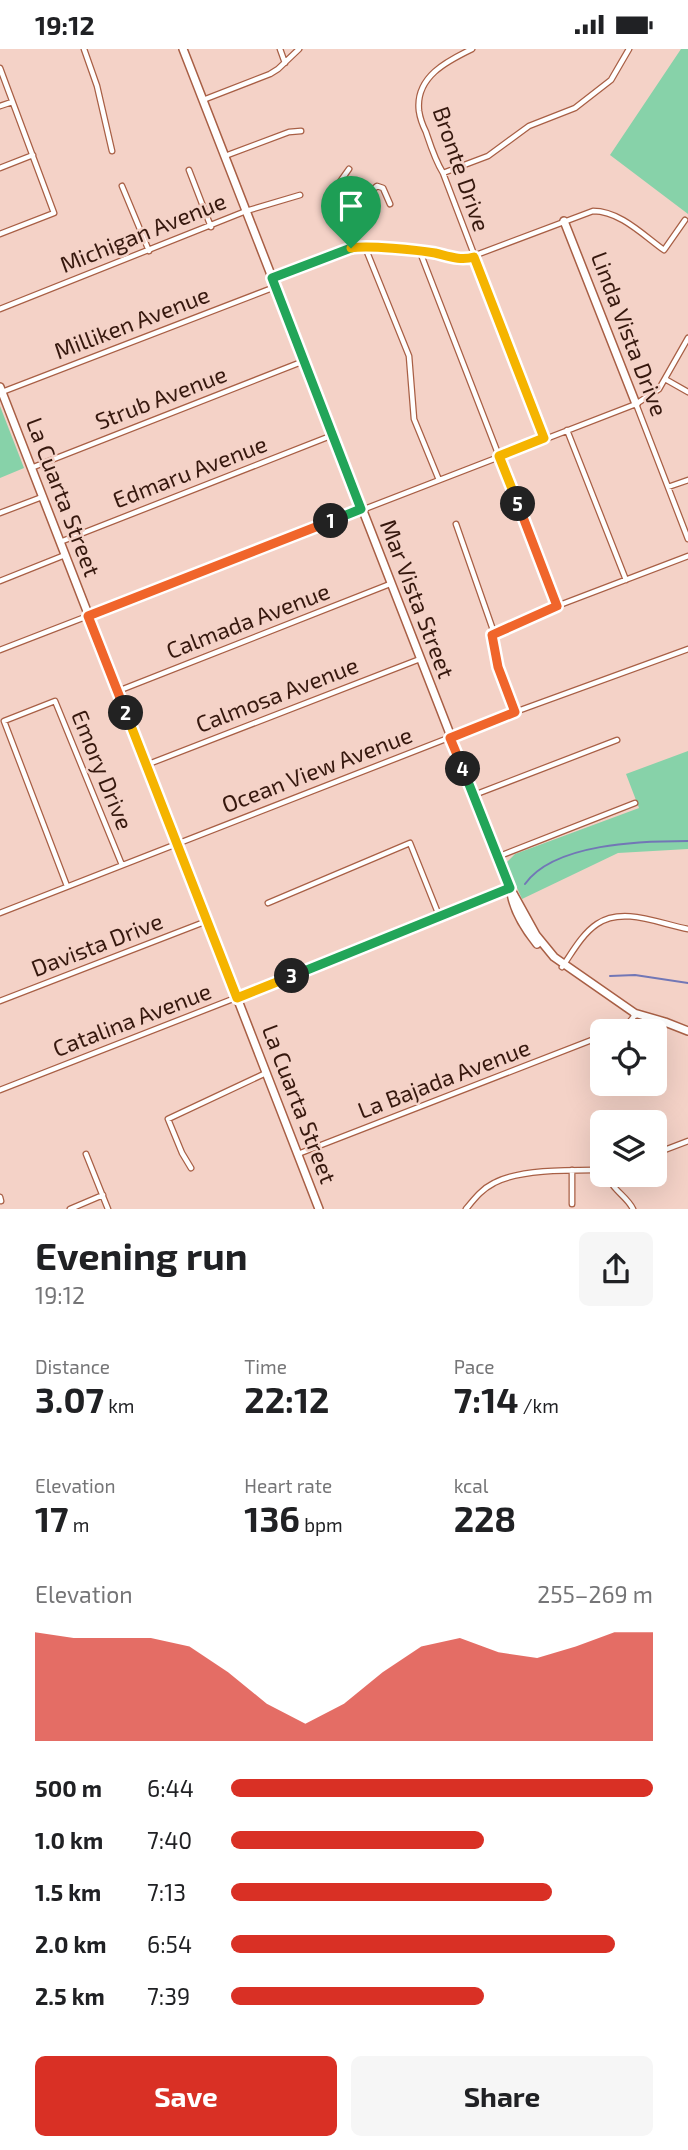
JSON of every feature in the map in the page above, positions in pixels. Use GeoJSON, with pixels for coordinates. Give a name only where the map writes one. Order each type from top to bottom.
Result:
{"type":"FeatureCollection","features":[{"type":"Feature","properties":{"kind":"street"},"geometry":{"type":"LineString","coordinates":[[84,49],[97,86],[112,151]]}},
{"type":"Feature","properties":{"kind":"street","name":"Mar Vista Street"},"geometry":{"type":"LineString","coordinates":[[183,49],[510,888],[513,904],[538,944],[563,966],[621,1007],[688,1031]]}},
{"type":"Feature","properties":{"kind":"street"},"geometry":{"type":"LineString","coordinates":[[279,49],[285,63]]}},
{"type":"Feature","properties":{"kind":"street"},"geometry":{"type":"LineString","coordinates":[[203,100],[271,74],[299,49]]}},
{"type":"Feature","properties":{"kind":"street","name":"Bronte Drive"},"geometry":{"type":"LineString","coordinates":[[472,49],[435,70],[427,80],[419,101],[419,112],[435,160],[443,173],[544,438]]}},
{"type":"Feature","properties":{"kind":"street"},"geometry":{"type":"LineString","coordinates":[[443,173],[488,156],[529,125],[575,108],[611,80],[629,49]]}},
{"type":"Feature","properties":{"kind":"street"},"geometry":{"type":"LineString","coordinates":[[0,68],[54,213],[0,234]]}},
{"type":"Feature","properties":{"kind":"street"},"geometry":{"type":"LineString","coordinates":[[0,106],[12,102]]}},
{"type":"Feature","properties":{"kind":"street"},"geometry":{"type":"LineString","coordinates":[[225,156],[289,132],[301,131]]}},
{"type":"Feature","properties":{"kind":"street"},"geometry":{"type":"LineString","coordinates":[[0,168],[33,155]]}},
{"type":"Feature","properties":{"kind":"street"},"geometry":{"type":"LineString","coordinates":[[349,169],[332,193],[351,248]]}},
{"type":"Feature","properties":{"kind":"street"},"geometry":{"type":"LineString","coordinates":[[189,170],[211,227]]}},
{"type":"Feature","properties":{"kind":"street"},"geometry":{"type":"LineString","coordinates":[[122,186],[149,251]]}},
{"type":"Feature","properties":{"kind":"street"},"geometry":{"type":"LineString","coordinates":[[343,225],[363,198],[377,186],[383,188],[390,204]]}},
{"type":"Feature","properties":{"kind":"street","name":"Michigan Avenue"},"geometry":{"type":"LineString","coordinates":[[0,309],[246,211],[300,195]]}},
{"type":"Feature","properties":{"kind":"street"},"geometry":{"type":"LineString","coordinates":[[272,278],[351,248],[420,252],[460,259],[474,257],[585,213],[601,211],[619,217],[664,250],[685,220]]}},
{"type":"Feature","properties":{"kind":"street","name":"Linda Vista Drive"},"geometry":{"type":"LineString","coordinates":[[564,221],[688,539]]}},
{"type":"Feature","properties":{"kind":"street"},"geometry":{"type":"LineString","coordinates":[[365,247],[409,356],[414,419],[439,480]]}},
{"type":"Feature","properties":{"kind":"street"},"geometry":{"type":"LineString","coordinates":[[420,252],[557,606]]}},
{"type":"Feature","properties":{"kind":"street","name":"Milliken Avenue"},"geometry":{"type":"LineString","coordinates":[[1,390],[275,287]]}},
{"type":"Feature","properties":{"kind":"street"},"geometry":{"type":"LineString","coordinates":[[0,650],[636,404],[654,394],[688,338]]}},
{"type":"Feature","properties":{"kind":"street","name":"Strub Avenue"},"geometry":{"type":"LineString","coordinates":[[30,468],[304,361]]}},
{"type":"Feature","properties":{"kind":"street"},"geometry":{"type":"LineString","coordinates":[[665,379],[688,392]]}},
{"type":"Feature","properties":{"kind":"street","name":"La Cuarta Street"},"geometry":{"type":"LineString","coordinates":[[1,390],[319,1209]]}},
{"type":"Feature","properties":{"kind":"street"},"geometry":{"type":"LineString","coordinates":[[567,430],[626,580]]}},
{"type":"Feature","properties":{"kind":"street","name":"Edmaru Avenue"},"geometry":{"type":"LineString","coordinates":[[60,542],[333,435]]}},
{"type":"Feature","properties":{"kind":"street"},"geometry":{"type":"LineString","coordinates":[[668,487],[688,479]]}},
{"type":"Feature","properties":{"kind":"street"},"geometry":{"type":"LineString","coordinates":[[0,513],[42,497]]}},
{"type":"Feature","properties":{"kind":"street"},"geometry":{"type":"LineString","coordinates":[[456,524],[492,627],[498,667],[515,712]]}},
{"type":"Feature","properties":{"kind":"street"},"geometry":{"type":"LineString","coordinates":[[0,581],[65,555]]}},
{"type":"Feature","properties":{"kind":"street"},"geometry":{"type":"LineString","coordinates":[[492,635],[557,606],[688,555]]}},
{"type":"Feature","properties":{"kind":"street","name":"Calmada Avenue"},"geometry":{"type":"LineString","coordinates":[[118,691],[390,584]]}},
{"type":"Feature","properties":{"kind":"street","name":"Ocean View Avenue"},"geometry":{"type":"LineString","coordinates":[[0,913],[515,712],[688,649]]}},
{"type":"Feature","properties":{"kind":"street","name":"Calmosa Avenue"},"geometry":{"type":"LineString","coordinates":[[146,765],[419,659]]}},
{"type":"Feature","properties":{"kind":"street","name":"Emory Drive"},"geometry":{"type":"LineString","coordinates":[[67,886],[4,721],[55,701],[122,865]]}},
{"type":"Feature","properties":{"kind":"street"},"geometry":{"type":"LineString","coordinates":[[474,795],[617,740]]}},
{"type":"Feature","properties":{"kind":"street"},"geometry":{"type":"LineString","coordinates":[[497,857],[635,803]]}},
{"type":"Feature","properties":{"kind":"street"},"geometry":{"type":"LineString","coordinates":[[268,903],[410,843],[440,918]]}},
{"type":"Feature","properties":{"kind":"street","name":"Catalina Avenue"},"geometry":{"type":"LineString","coordinates":[[0,1090],[440,918],[510,888]]}},
{"type":"Feature","properties":{"kind":"street"},"geometry":{"type":"LineString","coordinates":[[563,966],[597,923],[611,918],[638,917],[688,929]]}},
{"type":"Feature","properties":{"kind":"street","name":"Davista Drive"},"geometry":{"type":"LineString","coordinates":[[0,1001],[207,921]]}},
{"type":"Feature","properties":{"kind":"street"},"geometry":{"type":"LineString","coordinates":[[633,1019],[636,1014]]}},
{"type":"Feature","properties":{"kind":"street","name":"La Bajada Avenue"},"geometry":{"type":"LineString","coordinates":[[298,1154],[590,1040]]}},
{"type":"Feature","properties":{"kind":"street"},"geometry":{"type":"LineString","coordinates":[[191,1168],[168,1119],[266,1073]]}},
{"type":"Feature","properties":{"kind":"street"},"geometry":{"type":"LineString","coordinates":[[667,1149],[688,1141]]}},
{"type":"Feature","properties":{"kind":"street"},"geometry":{"type":"LineString","coordinates":[[86,1154],[108,1209]]}},
{"type":"Feature","properties":{"kind":"street"},"geometry":{"type":"LineString","coordinates":[[466,1209],[478,1193],[497,1181],[530,1174],[590,1170]]}},
{"type":"Feature","properties":{"kind":"street"},"geometry":{"type":"LineString","coordinates":[[572,1171],[572,1205]]}},
{"type":"Feature","properties":{"kind":"street"},"geometry":{"type":"LineString","coordinates":[[613,1187],[626,1198],[633,1209]]}},
{"type":"Feature","properties":{"kind":"street"},"geometry":{"type":"LineString","coordinates":[[70,1209],[103,1195]]}},
{"type":"Feature","properties":{"kind":"green space"},"geometry":{"type":"Polygon","coordinates":[[[681,49],[688,49],[688,214],[610,155],[681,49]]]}},
{"type":"Feature","properties":{"kind":"green space"},"geometry":{"type":"Polygon","coordinates":[[[0,406],[24,468],[0,478],[0,406]]]}},
{"type":"Feature","properties":{"kind":"green space"},"geometry":{"type":"Polygon","coordinates":[[[688,751],[688,849],[618,853],[522,899],[506,863],[515,854],[639,808],[626,774],[688,751]]]}},
{"type":"Feature","properties":{"kind":"waterway"},"geometry":{"type":"LineString","coordinates":[[525,884],[538,870],[577,852],[624,844],[688,841]]}},
{"type":"Feature","properties":{"kind":"waterway"},"geometry":{"type":"LineString","coordinates":[[610,976],[635,975],[688,983]]}},
{"type":"Feature","properties":{"kind":"route"},"geometry":{"type":"LineString","coordinates":[[351,248],[433,253],[460,259],[474,257],[544,438],[499,456],[557,606],[492,635],[498,667],[515,712],[450,738],[510,888],[237,998],[88,616],[361,509],[272,278],[351,248]]}}]}
